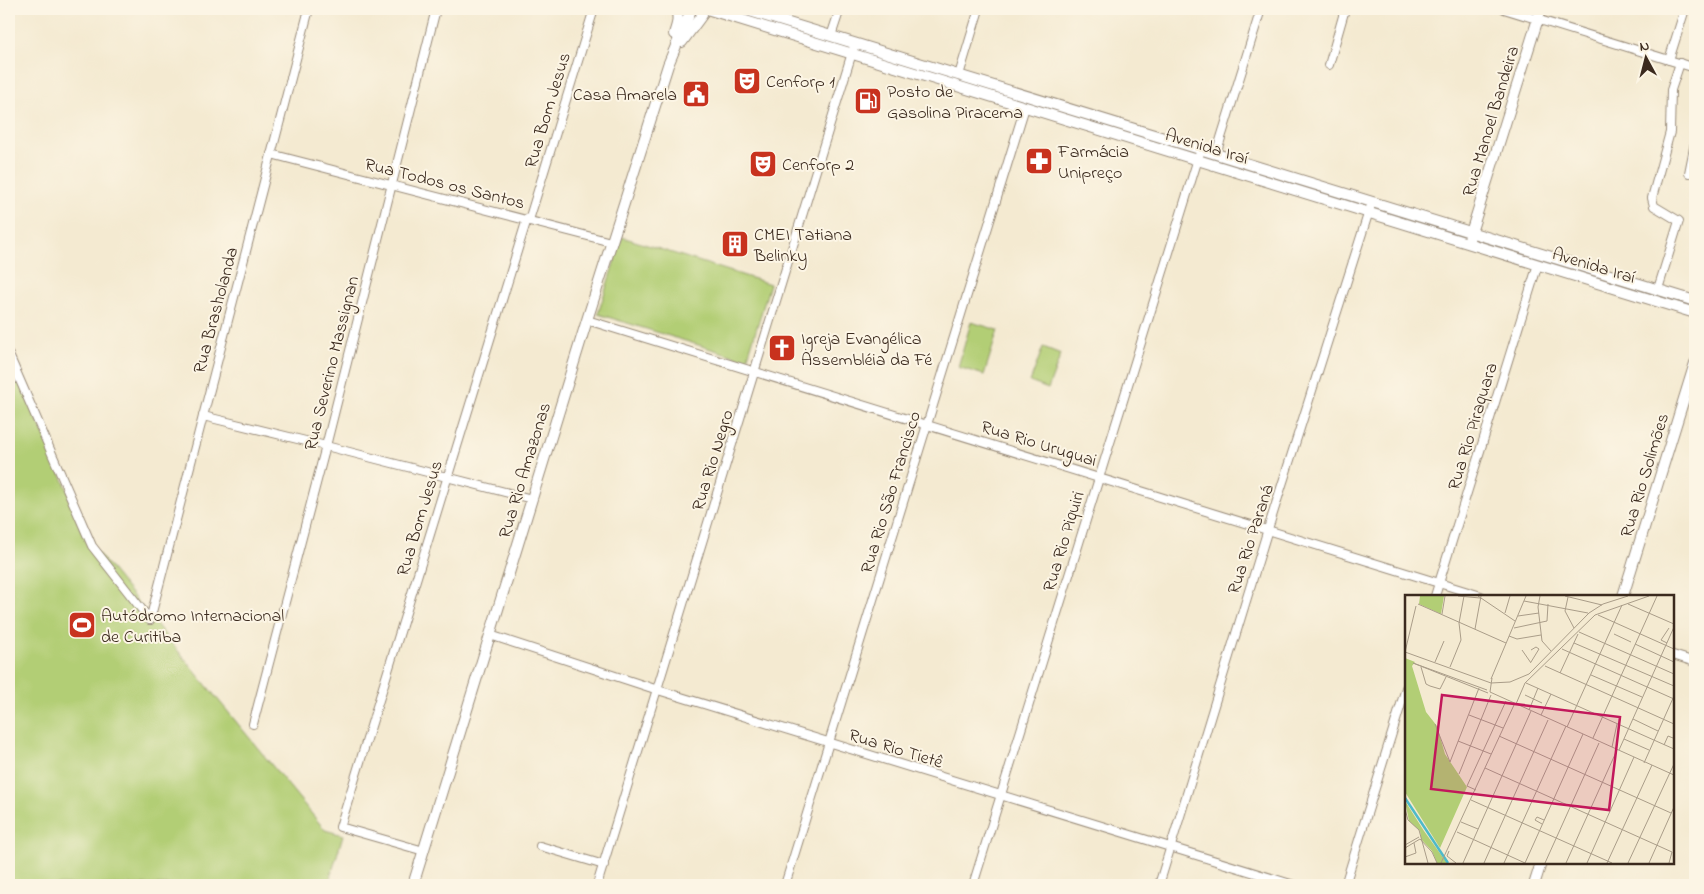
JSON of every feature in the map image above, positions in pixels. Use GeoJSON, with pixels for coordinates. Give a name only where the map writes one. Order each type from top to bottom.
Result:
{"type":"FeatureCollection","features":[{"type":"Feature","properties":{"kind":"main road"},"geometry":{"type":"LineString","coordinates":[[668,64],[678,22],[678,13],[675,9]]}},
{"type":"Feature","properties":{"kind":"main road","name":"Avenida Iraí"},"geometry":{"type":"LineString","coordinates":[[743,9],[1695,301]]}},
{"type":"Feature","properties":{"kind":"main road","name":"Rua Manoel Bandeira"},"geometry":{"type":"LineString","coordinates":[[1468,243],[1542,9]]}},
{"type":"Feature","properties":{"kind":"main road","name":"Rua Rio Amazonas"},"geometry":{"type":"LineString","coordinates":[[413,885],[611,242],[668,64],[691,10]]}},
{"type":"Feature","properties":{"kind":"main road","name":"Avenida Iraí"},"geometry":{"type":"LineString","coordinates":[[691,10],[694,13],[707,11],[852,54],[1695,312]]}},
{"type":"Feature","properties":{"kind":"main road","name":"Rua Rio Amazonas"},"geometry":{"type":"LineString","coordinates":[[668,64],[687,34],[707,11]]}},
{"type":"Feature","properties":{"kind":"main road"},"geometry":{"type":"LineString","coordinates":[[1046,113],[1049,103]]}},
{"type":"Feature","properties":{"kind":"main road"},"geometry":{"type":"LineString","coordinates":[[1344,205],[1348,194]]}},
{"type":"Feature","properties":{"kind":"main road"},"geometry":{"type":"LineString","coordinates":[[1495,251],[1495,243],[1499,241]]}},
{"type":"Feature","properties":{"kind":"main road","name":"Rua Rio Solimões"},"geometry":{"type":"LineString","coordinates":[[1623,595],[1695,363]]}},
{"type":"Feature","properties":{"kind":"main road"},"geometry":{"type":"LineString","coordinates":[[1534,885],[1541,864]]}},
{"type":"Feature","properties":{"kind":"street","name":"Rua Brasholanda"},"geometry":{"type":"LineString","coordinates":[[9,354],[92,546],[150,620],[309,9]]}},
{"type":"Feature","properties":{"kind":"street","name":"Rua Severino Massignan"},"geometry":{"type":"LineString","coordinates":[[253,724],[326,446],[436,9]]}},
{"type":"Feature","properties":{"kind":"street","name":"Rua Bom Jesus"},"geometry":{"type":"LineString","coordinates":[[424,851],[340,827],[447,477],[594,9]]}},
{"type":"Feature","properties":{"kind":"street"},"geometry":{"type":"LineString","coordinates":[[831,36],[840,9]]}},
{"type":"Feature","properties":{"kind":"street"},"geometry":{"type":"LineString","coordinates":[[959,75],[979,9]]}},
{"type":"Feature","properties":{"kind":"street"},"geometry":{"type":"LineString","coordinates":[[1216,154],[1261,9]]}},
{"type":"Feature","properties":{"kind":"street"},"geometry":{"type":"LineString","coordinates":[[1329,65],[1345,9]]}},
{"type":"Feature","properties":{"kind":"street"},"geometry":{"type":"LineString","coordinates":[[1504,9],[1695,68]]}},
{"type":"Feature","properties":{"kind":"street"},"geometry":{"type":"LineString","coordinates":[[1669,60],[1685,9]]}},
{"type":"Feature","properties":{"kind":"street","name":"Rua Rio Negro"},"geometry":{"type":"LineString","coordinates":[[597,885],[855,43]]}},
{"type":"Feature","properties":{"kind":"street"},"geometry":{"type":"LineString","coordinates":[[1658,290],[1679,221],[1654,206],[1652,198],[1670,132],[1671,90],[1680,63]]}},
{"type":"Feature","properties":{"kind":"street","name":"Rua Rio São Francisco"},"geometry":{"type":"LineString","coordinates":[[785,885],[1025,107]]}},
{"type":"Feature","properties":{"kind":"street"},"geometry":{"type":"LineString","coordinates":[[1689,173],[1695,143]]}},
{"type":"Feature","properties":{"kind":"street","name":"Rua Rio Piquiri"},"geometry":{"type":"LineString","coordinates":[[973,885],[1201,149]]}},
{"type":"Feature","properties":{"kind":"street","name":"Rua Todos os Santos"},"geometry":{"type":"LineString","coordinates":[[271,154],[611,242]]}},
{"type":"Feature","properties":{"kind":"street","name":"Rua Rio Paraná"},"geometry":{"type":"LineString","coordinates":[[1159,885],[1268,529],[1368,212],[1373,202]]}},
{"type":"Feature","properties":{"kind":"street","name":"Rua Rio Piraquara"},"geometry":{"type":"LineString","coordinates":[[1435,595],[1538,264]]}},
{"type":"Feature","properties":{"kind":"street","name":"Rua Rio Uruguai"},"geometry":{"type":"LineString","coordinates":[[587,320],[1478,595]]}},
{"type":"Feature","properties":{"kind":"street"},"geometry":{"type":"LineString","coordinates":[[203,416],[532,499]]}},
{"type":"Feature","properties":{"kind":"street","name":"Rua Rio Tietê"},"geometry":{"type":"LineString","coordinates":[[490,635],[658,690],[1294,885]]}},
{"type":"Feature","properties":{"kind":"street"},"geometry":{"type":"LineString","coordinates":[[1674,655],[1695,662]]}},
{"type":"Feature","properties":{"kind":"street"},"geometry":{"type":"LineString","coordinates":[[1345,885],[1405,691]]}},
{"type":"Feature","properties":{"kind":"street"},"geometry":{"type":"LineString","coordinates":[[540,846],[604,865]]}},
{"type":"Feature","properties":{"kind":"green space"},"geometry":{"type":"Polygon","coordinates":[[[622,237],[770,284],[747,360],[598,314],[622,237]]]}},
{"type":"Feature","properties":{"kind":"green space"},"geometry":{"type":"Polygon","coordinates":[[[971,322],[998,330],[984,375],[958,367],[971,322]]]}},
{"type":"Feature","properties":{"kind":"green space"},"geometry":{"type":"Polygon","coordinates":[[[1043,347],[1061,354],[1048,389],[1030,382],[1043,347]]]}},
{"type":"Feature","properties":{"kind":"green space","name":"Autódromo Internacional de Curitiba"},"geometry":{"type":"Polygon","coordinates":[[[9,355],[92,546],[325,830],[343,835],[328,885],[9,885],[9,355]]]}},
{"type":"Feature","properties":{"kind":"place","name":"Cenforp 1"},"geometry":{"type":"Point","coordinates":[747,81]}},
{"type":"Feature","properties":{"kind":"place","name":"Casa Amarela"},"geometry":{"type":"Point","coordinates":[696,94]}},
{"type":"Feature","properties":{"kind":"place","name":"Posto de Gasolina Piracema"},"geometry":{"type":"Point","coordinates":[868,101]}},
{"type":"Feature","properties":{"kind":"place","name":"Farmácia Unipreço"},"geometry":{"type":"Point","coordinates":[1039,161]}},
{"type":"Feature","properties":{"kind":"place","name":"Cenforp 2"},"geometry":{"type":"Point","coordinates":[763,164]}},
{"type":"Feature","properties":{"kind":"place","name":"CMEI Tatiana Belinky"},"geometry":{"type":"Point","coordinates":[735,244]}},
{"type":"Feature","properties":{"kind":"place","name":"Igreja Evangélica Assembléia da Fé"},"geometry":{"type":"Point","coordinates":[782,348]}},
{"type":"Feature","properties":{"kind":"place","name":"Autódromo Internacional de Curitiba"},"geometry":{"type":"Point","coordinates":[82,625]}}]}
